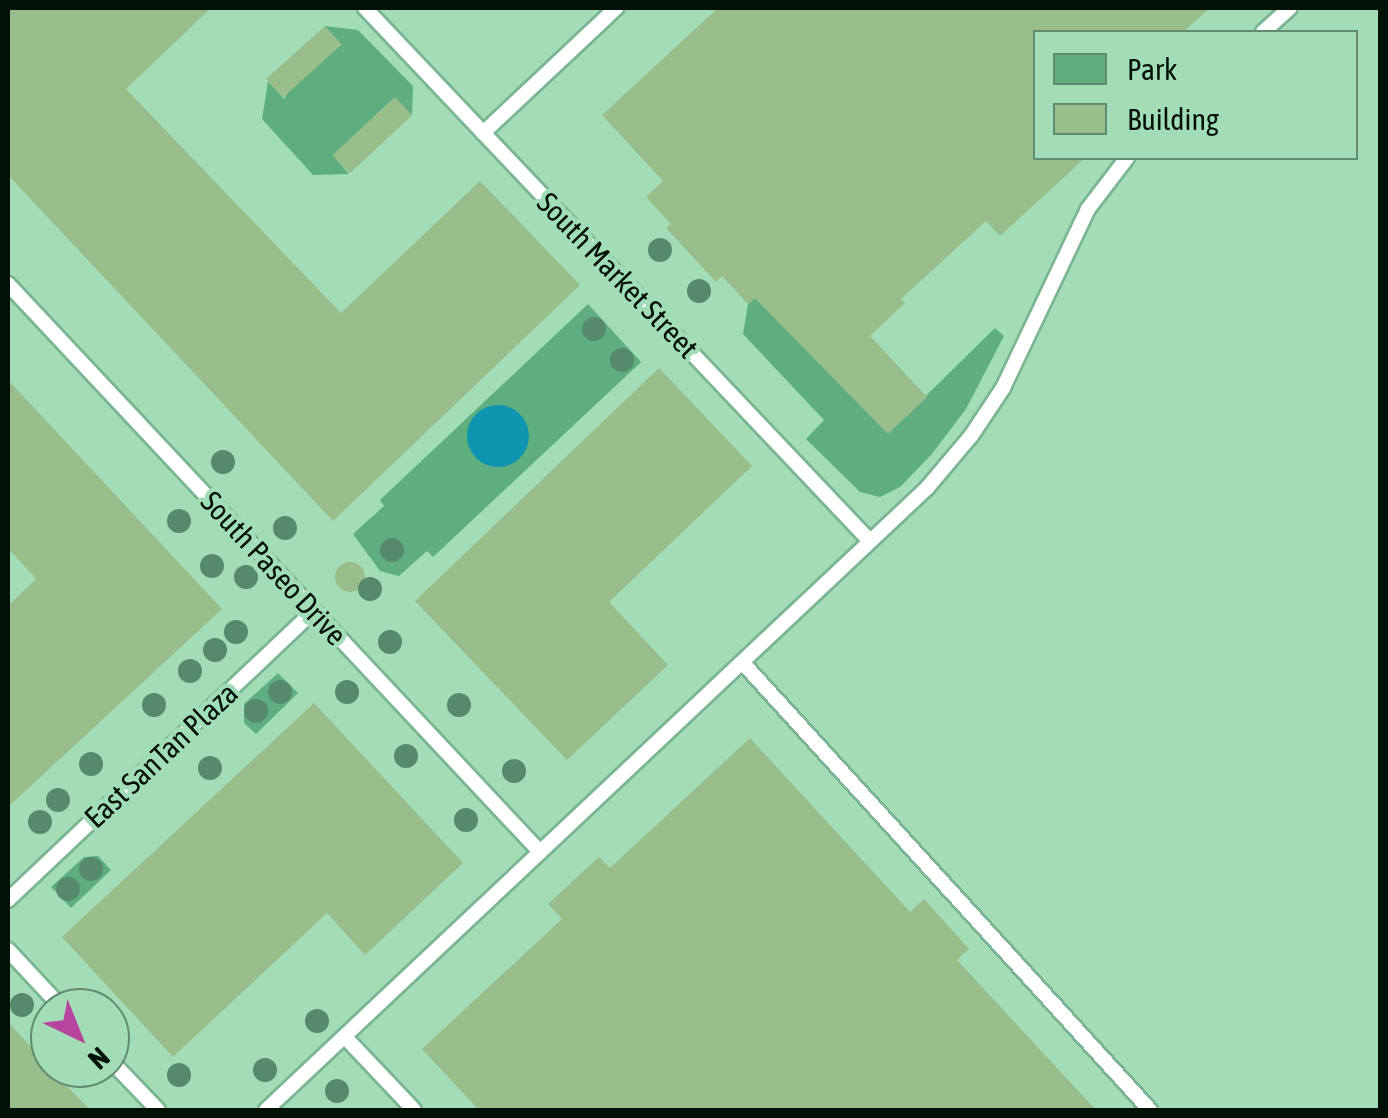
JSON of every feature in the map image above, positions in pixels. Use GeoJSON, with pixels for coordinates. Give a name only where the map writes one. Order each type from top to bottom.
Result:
{"type":"FeatureCollection","features":[{"type":"Feature","properties":{"kind":"lane","name":"South Market Street"},"geometry":{"type":"LineString","coordinates":[[365,8],[870,541]]}},
{"type":"Feature","properties":{"kind":"lane"},"geometry":{"type":"LineString","coordinates":[[483,133],[616,8]]}},
{"type":"Feature","properties":{"kind":"lane"},"geometry":{"type":"LineString","coordinates":[[1265,30],[1290,8]]}},
{"type":"Feature","properties":{"kind":"lane"},"geometry":{"type":"LineString","coordinates":[[266,1110],[927,488],[972,436],[1002,388],[1088,209],[1125,160]]}},
{"type":"Feature","properties":{"kind":"lane","name":"South Paseo Drive"},"geometry":{"type":"LineString","coordinates":[[8,284],[540,852]]}},
{"type":"Feature","properties":{"kind":"lane","name":"East SanTan Plaza"},"geometry":{"type":"LineString","coordinates":[[8,900],[314,611]]}},
{"type":"Feature","properties":{"kind":"lane"},"geometry":{"type":"LineString","coordinates":[[742,662],[1150,1110]]}},
{"type":"Feature","properties":{"kind":"lane"},"geometry":{"type":"LineString","coordinates":[[8,950],[43,988]]}},
{"type":"Feature","properties":{"kind":"lane"},"geometry":{"type":"LineString","coordinates":[[344,1037],[414,1110]]}},
{"type":"Feature","properties":{"kind":"lane"},"geometry":{"type":"LineString","coordinates":[[130,1081],[158,1110]]}},
{"type":"Feature","properties":{"kind":"green space"},"geometry":{"type":"Polygon","coordinates":[[[325,26],[358,30],[413,86],[412,115],[394,98],[333,155],[349,174],[313,175],[262,119],[268,81],[284,99],[325,26]]]}},
{"type":"Feature","properties":{"kind":"green space"},"geometry":{"type":"Polygon","coordinates":[[[755,298],[888,433],[995,328],[1004,336],[966,409],[931,455],[900,487],[880,497],[860,492],[806,439],[824,420],[743,334],[748,304],[755,298]]]}},
{"type":"Feature","properties":{"kind":"green space"},"geometry":{"type":"Polygon","coordinates":[[[588,304],[641,362],[433,557],[427,551],[399,576],[380,571],[353,534],[384,506],[380,500],[588,304]]]}},
{"type":"Feature","properties":{"kind":"green space"},"geometry":{"type":"Polygon","coordinates":[[[278,673],[298,693],[256,734],[244,723],[244,704],[278,673]]]}},
{"type":"Feature","properties":{"kind":"green space"},"geometry":{"type":"Polygon","coordinates":[[[98,856],[111,870],[71,908],[51,887],[84,857],[98,856]]]}},
{"type":"Feature","properties":{"kind":"water"},"geometry":{"type":"Polygon","coordinates":[[[498,405],[520,414],[529,436],[520,458],[498,467],[476,458],[467,436],[476,414],[498,405]]]}},
{"type":"Feature","properties":{"kind":"building"},"geometry":{"type":"Polygon","coordinates":[[[8,8],[211,8],[126,89],[341,313],[480,181],[580,285],[333,521],[8,175],[8,8]]]}},
{"type":"Feature","properties":{"kind":"building"},"geometry":{"type":"Polygon","coordinates":[[[718,8],[1210,8],[1185,30],[1033,30],[1033,160],[1083,160],[1000,236],[986,221],[901,299],[905,303],[870,336],[927,397],[888,434],[755,298],[748,304],[722,276],[716,282],[666,228],[671,224],[646,197],[663,181],[602,115],[718,8]]]}},
{"type":"Feature","properties":{"kind":"building"},"geometry":{"type":"Polygon","coordinates":[[[325,26],[342,45],[283,97],[266,79],[325,26]]]}},
{"type":"Feature","properties":{"kind":"building"},"geometry":{"type":"Polygon","coordinates":[[[395,97],[412,115],[350,173],[333,155],[395,97]]]}},
{"type":"Feature","properties":{"kind":"building"},"geometry":{"type":"Polygon","coordinates":[[[659,368],[752,466],[609,602],[668,665],[567,760],[415,601],[659,368]]]}},
{"type":"Feature","properties":{"kind":"building"},"geometry":{"type":"Polygon","coordinates":[[[8,380],[222,609],[8,807],[8,606],[36,579],[8,548],[8,380]]]}},
{"type":"Feature","properties":{"kind":"building"},"geometry":{"type":"Polygon","coordinates":[[[350,562],[361,566],[365,577],[361,588],[350,592],[339,588],[335,577],[339,566],[350,562]]]}},
{"type":"Feature","properties":{"kind":"building"},"geometry":{"type":"Polygon","coordinates":[[[314,703],[463,863],[365,955],[327,913],[173,1057],[130,1011],[130,988],[109,988],[62,937],[314,703]]]}},
{"type":"Feature","properties":{"kind":"building"},"geometry":{"type":"Polygon","coordinates":[[[750,738],[910,912],[924,899],[969,949],[957,960],[1096,1110],[479,1110],[422,1049],[562,919],[548,904],[599,857],[610,868],[750,738]]]}},
{"type":"Feature","properties":{"kind":"building"},"geometry":{"type":"Polygon","coordinates":[[[8,1022],[30,1046],[30,1088],[69,1088],[90,1110],[8,1110],[8,1022]]]}}]}
